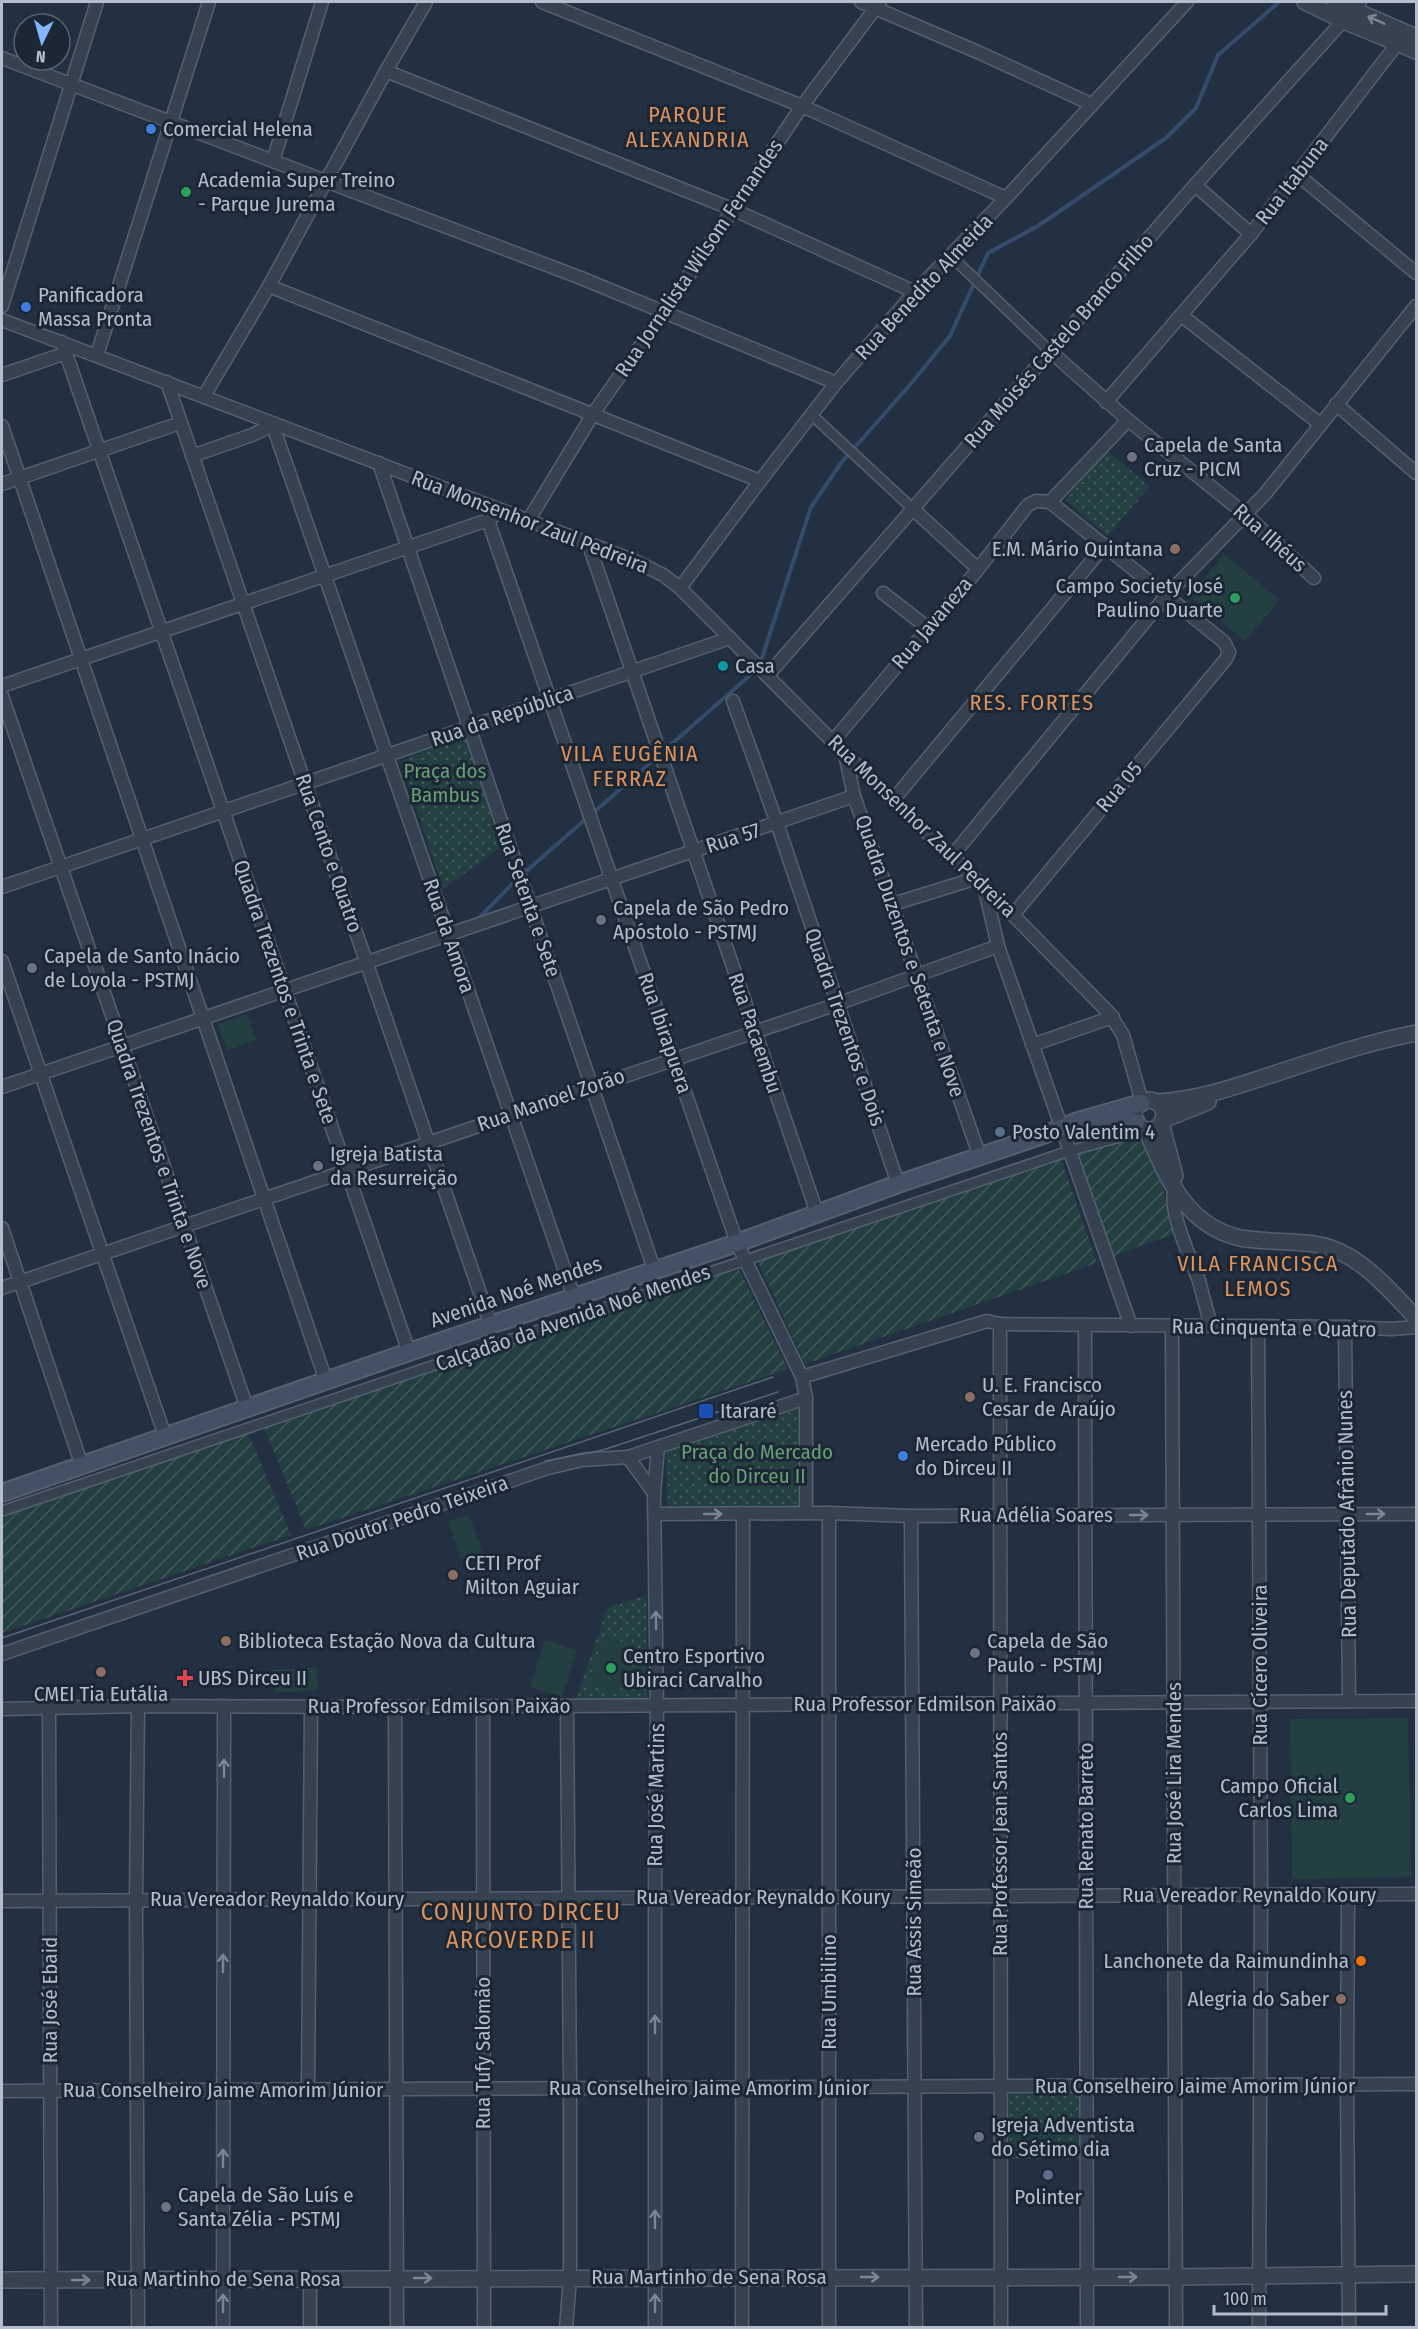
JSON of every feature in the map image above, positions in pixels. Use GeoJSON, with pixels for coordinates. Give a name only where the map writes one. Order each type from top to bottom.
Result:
{"type":"FeatureCollection","features":[{"type":"Feature","properties":{"kind":"main road","name":"Avenida Noé Mendes"},"geometry":{"type":"LineString","coordinates":[[2,1493],[409,1352],[737,1243],[980,1156],[1148,1102]]}},
{"type":"Feature","properties":{"kind":"main road","name":"Avenida Noé Mendes"},"geometry":{"type":"LineString","coordinates":[[1056,1131],[1108,1122],[1141,1126]]}},
{"type":"Feature","properties":{"kind":"street"},"geometry":{"type":"LineString","coordinates":[[2,306],[97,2]]}},
{"type":"Feature","properties":{"kind":"street"},"geometry":{"type":"LineString","coordinates":[[97,355],[209,2]]}},
{"type":"Feature","properties":{"kind":"street"},"geometry":{"type":"LineString","coordinates":[[273,161],[322,2]]}},
{"type":"Feature","properties":{"kind":"street"},"geometry":{"type":"LineString","coordinates":[[204,396],[269,286],[386,70],[426,2]]}},
{"type":"Feature","properties":{"kind":"street"},"geometry":{"type":"LineString","coordinates":[[542,2],[802,106],[1006,198]]}},
{"type":"Feature","properties":{"kind":"street"},"geometry":{"type":"LineString","coordinates":[[861,2],[878,4],[1091,104]]}},
{"type":"Feature","properties":{"kind":"street","name":"Rua Benedito Almeida"},"geometry":{"type":"LineString","coordinates":[[680,588],[836,383],[915,292],[1006,198],[1187,2]]}},
{"type":"Feature","properties":{"kind":"street"},"geometry":{"type":"LineString","coordinates":[[1306,2],[1352,11],[1397,44],[1416,51]]}},
{"type":"Feature","properties":{"kind":"street"},"geometry":{"type":"LineString","coordinates":[[1335,2],[1416,37]]}},
{"type":"Feature","properties":{"kind":"street","name":"Rua Jornalista Wilsom Fernandes"},"geometry":{"type":"LineString","coordinates":[[528,521],[593,414],[802,106],[878,4]]}},
{"type":"Feature","properties":{"kind":"street","name":"Rua Moisés Castelo Branco Filho"},"geometry":{"type":"LineString","coordinates":[[762,669],[913,509],[1195,185],[1352,11]]}},
{"type":"Feature","properties":{"kind":"street","name":"Rua Itabuna"},"geometry":{"type":"LineString","coordinates":[[1106,402],[1251,234],[1397,44]]}},
{"type":"Feature","properties":{"kind":"street"},"geometry":{"type":"LineString","coordinates":[[2,58],[665,311],[836,383]]}},
{"type":"Feature","properties":{"kind":"street"},"geometry":{"type":"LineString","coordinates":[[386,70],[732,209],[915,292]]}},
{"type":"Feature","properties":{"kind":"street"},"geometry":{"type":"LineString","coordinates":[[1298,174],[1416,273]]}},
{"type":"Feature","properties":{"kind":"street"},"geometry":{"type":"LineString","coordinates":[[1195,185],[1251,234]]}},
{"type":"Feature","properties":{"kind":"street","name":"Rua Ilhéus"},"geometry":{"type":"LineString","coordinates":[[955,260],[1106,402],[1245,514],[1314,578]]}},
{"type":"Feature","properties":{"kind":"street"},"geometry":{"type":"LineString","coordinates":[[269,286],[760,481]]}},
{"type":"Feature","properties":{"kind":"street"},"geometry":{"type":"LineString","coordinates":[[952,856],[1166,596],[1265,494],[1416,306]]}},
{"type":"Feature","properties":{"kind":"street"},"geometry":{"type":"LineString","coordinates":[[1181,315],[1320,424]]}},
{"type":"Feature","properties":{"kind":"street","name":"Rua Monsenhor Zaul Pedreira"},"geometry":{"type":"LineString","coordinates":[[2,320],[64,348],[97,355],[274,425],[652,568],[680,588],[845,754],[1013,915],[1113,1017],[1123,1035],[1148,1102]]}},
{"type":"Feature","properties":{"kind":"street"},"geometry":{"type":"LineString","coordinates":[[2,375],[64,348]]}},
{"type":"Feature","properties":{"kind":"street","name":"Quadra Trezentos e Trinta e Sete"},"geometry":{"type":"LineString","coordinates":[[64,348],[409,1352]]}},
{"type":"Feature","properties":{"kind":"street","name":"Rua Cento e Quatro"},"geometry":{"type":"LineString","coordinates":[[167,382],[491,1325]]}},
{"type":"Feature","properties":{"kind":"street"},"geometry":{"type":"LineString","coordinates":[[1336,404],[1416,473]]}},
{"type":"Feature","properties":{"kind":"street"},"geometry":{"type":"LineString","coordinates":[[812,415],[977,568]]}},
{"type":"Feature","properties":{"kind":"street"},"geometry":{"type":"LineString","coordinates":[[1128,420],[1050,502],[1166,596]]}},
{"type":"Feature","properties":{"kind":"street"},"geometry":{"type":"LineString","coordinates":[[2,484],[180,423]]}},
{"type":"Feature","properties":{"kind":"street"},"geometry":{"type":"LineString","coordinates":[[192,456],[274,425]]}},
{"type":"Feature","properties":{"kind":"street","name":"Rua da Amora"},"geometry":{"type":"LineString","coordinates":[[274,425],[574,1297]]}},
{"type":"Feature","properties":{"kind":"street"},"geometry":{"type":"LineString","coordinates":[[2,426],[326,1381]]}},
{"type":"Feature","properties":{"kind":"street","name":"Rua Setenta e Sete"},"geometry":{"type":"LineString","coordinates":[[379,463],[654,1269]]}},
{"type":"Feature","properties":{"kind":"street","name":"Rua Javaneza"},"geometry":{"type":"LineString","coordinates":[[833,741],[1028,505],[1036,501],[1050,502]]}},
{"type":"Feature","properties":{"kind":"street"},"geometry":{"type":"LineString","coordinates":[[2,686],[488,520],[501,510]]}},
{"type":"Feature","properties":{"kind":"street","name":"Rua Ibirapuera"},"geometry":{"type":"LineString","coordinates":[[488,520],[737,1243],[802,1377],[806,1398],[806,1513]]}},
{"type":"Feature","properties":{"kind":"street","name":"Rua Pacaembu"},"geometry":{"type":"LineString","coordinates":[[589,545],[817,1214]]}},
{"type":"Feature","properties":{"kind":"street"},"geometry":{"type":"LineString","coordinates":[[894,799],[1105,545]]}},
{"type":"Feature","properties":{"kind":"street"},"geometry":{"type":"LineString","coordinates":[[883,593],[928,628]]}},
{"type":"Feature","properties":{"kind":"street","name":"Rua 05"},"geometry":{"type":"LineString","coordinates":[[1013,915],[1226,659],[1229,652],[1224,642],[1166,596]]}},
{"type":"Feature","properties":{"kind":"street","name":"Rua da República"},"geometry":{"type":"LineString","coordinates":[[2,887],[730,638]]}},
{"type":"Feature","properties":{"kind":"street","name":"Quadra Trezentos e Trinta e Nove"},"geometry":{"type":"LineString","coordinates":[[2,696],[247,1408]]}},
{"type":"Feature","properties":{"kind":"street","name":"Quadra Trezentos e Dois"},"geometry":{"type":"LineString","coordinates":[[733,701],[777,823],[898,1184]]}},
{"type":"Feature","properties":{"kind":"street","name":"Quadra Duzentos e Setenta e Nove"},"geometry":{"type":"LineString","coordinates":[[845,754],[854,796],[980,1156]]}},
{"type":"Feature","properties":{"kind":"street","name":"Rua 57"},"geometry":{"type":"LineString","coordinates":[[2,1087],[854,796]]}},
{"type":"Feature","properties":{"kind":"street"},"geometry":{"type":"LineString","coordinates":[[893,904],[975,879]]}},
{"type":"Feature","properties":{"kind":"street"},"geometry":{"type":"LineString","coordinates":[[985,890],[998,946],[1032,1045],[1056,1131],[1069,1150],[1131,1326]]}},
{"type":"Feature","properties":{"kind":"street","name":"Rua Manoel Zorão"},"geometry":{"type":"LineString","coordinates":[[2,1288],[510,1113],[837,1004],[998,946]]}},
{"type":"Feature","properties":{"kind":"street"},"geometry":{"type":"LineString","coordinates":[[2,961],[100,1254],[165,1437]]}},
{"type":"Feature","properties":{"kind":"street"},"geometry":{"type":"LineString","coordinates":[[1032,1045],[1113,1017]]}},
{"type":"Feature","properties":{"kind":"street","name":"Avenida Noé Mendes"},"geometry":{"type":"LineString","coordinates":[[1148,1102],[1183,1100],[1240,1085],[1346,1050],[1416,1033]]}},
{"type":"Feature","properties":{"kind":"street","name":"Avenida Noé Mendes"},"geometry":{"type":"LineString","coordinates":[[1162,1121],[1223,1096],[1240,1085]]}},
{"type":"Feature","properties":{"kind":"street"},"geometry":{"type":"LineString","coordinates":[[1211,1326],[1175,1208],[1178,1192],[1162,1121],[1163,1110],[1148,1102],[1134,1113],[1178,1192],[1200,1217],[1230,1236],[1315,1244],[1345,1255],[1375,1275],[1416,1318]]}},
{"type":"Feature","properties":{"kind":"street"},"geometry":{"type":"LineString","coordinates":[[1141,1126],[1156,1128],[1162,1121]]}},
{"type":"Feature","properties":{"kind":"street","name":"Calçadão da Avenida Noé Mendes"},"geometry":{"type":"LineString","coordinates":[[2,1512],[1141,1126]]}},
{"type":"Feature","properties":{"kind":"street"},"geometry":{"type":"LineString","coordinates":[[2,1228],[82,1466]]}},
{"type":"Feature","properties":{"kind":"street","name":"Rua Cinquenta e Quatro"},"geometry":{"type":"LineString","coordinates":[[802,1377],[967,1325],[987,1321],[1000,1324],[1172,1327],[1391,1329],[1416,1327]]}},
{"type":"Feature","properties":{"kind":"street","name":"Rua Professor Jean Santos"},"geometry":{"type":"LineString","coordinates":[[1000,1324],[1001,2328]]}},
{"type":"Feature","properties":{"kind":"street","name":"Rua Renato Barreto"},"geometry":{"type":"LineString","coordinates":[[1085,1325],[1087,2328]]}},
{"type":"Feature","properties":{"kind":"street","name":"Rua Cícero Oliveira"},"geometry":{"type":"LineString","coordinates":[[1258,1326],[1261,1895],[1259,2328]]}},
{"type":"Feature","properties":{"kind":"street","name":"Rua José Lira Mendes"},"geometry":{"type":"LineString","coordinates":[[1172,1327],[1176,2328]]}},
{"type":"Feature","properties":{"kind":"street","name":"Rua Deputado Afrânio Nunes"},"geometry":{"type":"LineString","coordinates":[[1345,1327],[1349,1701]]}},
{"type":"Feature","properties":{"kind":"street","name":"Rua Doutor Pedro Teixeira"},"geometry":{"type":"LineString","coordinates":[[2,1654],[548,1468],[582,1460],[628,1457],[806,1398]]}},
{"type":"Feature","properties":{"kind":"street","name":"Rua José Martins"},"geometry":{"type":"LineString","coordinates":[[655,2328],[657,1706],[654,1493],[658,1447]]}},
{"type":"Feature","properties":{"kind":"street"},"geometry":{"type":"LineString","coordinates":[[628,1457],[654,1493]]}},
{"type":"Feature","properties":{"kind":"street"},"geometry":{"type":"LineString","coordinates":[[742,2328],[743,1513]]}},
{"type":"Feature","properties":{"kind":"street","name":"Rua Adélia Soares"},"geometry":{"type":"LineString","coordinates":[[655,1514],[829,1513],[911,1516],[1416,1514]]}},
{"type":"Feature","properties":{"kind":"street","name":"Rua Umbilino"},"geometry":{"type":"LineString","coordinates":[[829,1513],[829,2328]]}},
{"type":"Feature","properties":{"kind":"street","name":"Rua Assis Simeão"},"geometry":{"type":"LineString","coordinates":[[911,1516],[916,2328]]}},
{"type":"Feature","properties":{"kind":"street","name":"Rua Professor Edmilson Paixão"},"geometry":{"type":"LineString","coordinates":[[2,1709],[138,1706],[657,1706],[1416,1701]]}},
{"type":"Feature","properties":{"kind":"street"},"geometry":{"type":"LineString","coordinates":[[138,1706],[136,1900],[138,2328]]}},
{"type":"Feature","properties":{"kind":"street"},"geometry":{"type":"LineString","coordinates":[[223,2328],[224,1706]]}},
{"type":"Feature","properties":{"kind":"street","name":"Rua Tufy Salomão"},"geometry":{"type":"LineString","coordinates":[[483,1706],[484,2328]]}},
{"type":"Feature","properties":{"kind":"street"},"geometry":{"type":"LineString","coordinates":[[567,1706],[570,2088],[570,2278],[567,2328]]}},
{"type":"Feature","properties":{"kind":"street"},"geometry":{"type":"LineString","coordinates":[[308,2089],[311,1707]]}},
{"type":"Feature","properties":{"kind":"street"},"geometry":{"type":"LineString","coordinates":[[395,1707],[397,2328]]}},
{"type":"Feature","properties":{"kind":"street","name":"Rua José Ebaid"},"geometry":{"type":"LineString","coordinates":[[49,1709],[51,2328]]}},
{"type":"Feature","properties":{"kind":"street"},"geometry":{"type":"LineString","coordinates":[[1348,1894],[1349,2328]]}},
{"type":"Feature","properties":{"kind":"street","name":"Rua Vereador Reynaldo Koury"},"geometry":{"type":"LineString","coordinates":[[2,1901],[1416,1894]]}},
{"type":"Feature","properties":{"kind":"street","name":"Rua Conselheiro Jaime Amorim Júnior"},"geometry":{"type":"LineString","coordinates":[[2,2091],[1416,2084]]}},
{"type":"Feature","properties":{"kind":"street","name":"Rua Martinho de Sena Rosa"},"geometry":{"type":"LineString","coordinates":[[2,2280],[1176,2277],[1416,2274]]}},
{"type":"Feature","properties":{"kind":"street"},"geometry":{"type":"LineString","coordinates":[[310,2279],[310,2328]]}},
{"type":"Feature","properties":{"kind":"green space"},"geometry":{"type":"Polygon","coordinates":[[[1106,450],[1150,486],[1108,536],[1065,500],[1106,450]]]}},
{"type":"Feature","properties":{"kind":"green space","name":"Campo Society José Paulino Duarte"},"geometry":{"type":"Polygon","coordinates":[[[1224,554],[1280,600],[1245,641],[1190,596],[1224,554]]]}},
{"type":"Feature","properties":{"kind":"green space","name":"Praça dos Bambus"},"geometry":{"type":"Polygon","coordinates":[[[466,734],[501,847],[443,889],[401,761],[466,734]]]}},
{"type":"Feature","properties":{"kind":"green space"},"geometry":{"type":"Polygon","coordinates":[[[247,1014],[256,1040],[227,1051],[218,1024],[247,1014]]]}},
{"type":"Feature","properties":{"kind":"green space"},"geometry":{"type":"Polygon","coordinates":[[[1133,1136],[1148,1141],[1177,1233],[1114,1256],[1076,1151],[1133,1136]]]}},
{"type":"Feature","properties":{"kind":"green space"},"geometry":{"type":"Polygon","coordinates":[[[1060,1156],[1097,1263],[805,1364],[758,1262],[1060,1156]]]}},
{"type":"Feature","properties":{"kind":"green space"},"geometry":{"type":"Polygon","coordinates":[[[738,1267],[788,1369],[306,1530],[263,1425],[738,1267]]]}},
{"type":"Feature","properties":{"kind":"green space","name":"Praça do Mercado do Dirceu II"},"geometry":{"type":"Polygon","coordinates":[[[799,1405],[800,1509],[667,1509],[666,1450],[799,1405]]]}},
{"type":"Feature","properties":{"kind":"green space"},"geometry":{"type":"Polygon","coordinates":[[[247,1430],[291,1535],[2,1633],[2,1515],[247,1430]]]}},
{"type":"Feature","properties":{"kind":"green space"},"geometry":{"type":"Polygon","coordinates":[[[469,1514],[482,1552],[460,1559],[448,1521],[469,1514]]]}},
{"type":"Feature","properties":{"kind":"green space"},"geometry":{"type":"Polygon","coordinates":[[[647,1595],[647,1698],[576,1699],[607,1608],[647,1595]]]}},
{"type":"Feature","properties":{"kind":"green space","name":"Centro Esportivo Ubiraci Carvalho"},"geometry":{"type":"Polygon","coordinates":[[[606,1636],[635,1646],[618,1695],[588,1684],[606,1636]]]}},
{"type":"Feature","properties":{"kind":"green space"},"geometry":{"type":"Polygon","coordinates":[[[545,1640],[577,1650],[562,1697],[530,1687],[545,1640]]]}},
{"type":"Feature","properties":{"kind":"green space"},"geometry":{"type":"Polygon","coordinates":[[[317,1667],[318,1690],[274,1693],[272,1670],[317,1667]]]}},
{"type":"Feature","properties":{"kind":"green space","name":"Campo Oficial Carlos Lima"},"geometry":{"type":"Polygon","coordinates":[[[1408,1718],[1411,1877],[1292,1879],[1290,1719],[1408,1718]]]}},
{"type":"Feature","properties":{"kind":"green space"},"geometry":{"type":"Polygon","coordinates":[[[1009,2091],[1084,2092],[1084,2159],[1009,2159],[1009,2091]]]}},
{"type":"Feature","properties":{"kind":"waterway"},"geometry":{"type":"LineString","coordinates":[[760,664],[811,507],[841,463],[950,336],[988,253],[1038,226],[1166,138],[1196,108],[1218,55],[1279,2]]}},
{"type":"Feature","properties":{"kind":"waterway"},"geometry":{"type":"LineString","coordinates":[[593,813],[756,670]]}},
{"type":"Feature","properties":{"kind":"waterway"},"geometry":{"type":"LineString","coordinates":[[523,874],[587,818]]}},
{"type":"Feature","properties":{"kind":"waterway"},"geometry":{"type":"LineString","coordinates":[[476,921],[517,879]]}},
{"type":"Feature","properties":{"kind":"tram line"},"geometry":{"type":"LineString","coordinates":[[2,1638],[773,1377]]}},
{"type":"Feature","properties":{"kind":"tram line"},"geometry":{"type":"LineString","coordinates":[[545,1461],[603,1450],[778,1392]]}},
{"type":"Feature","properties":{"kind":"place","name":"Comercial Helena"},"geometry":{"type":"Point","coordinates":[151,129]}},
{"type":"Feature","properties":{"kind":"place","name":"Academia Super Treino - Parque Jurema"},"geometry":{"type":"Point","coordinates":[186,192]}},
{"type":"Feature","properties":{"kind":"place","name":"Panificadora Massa Pronta"},"geometry":{"type":"Point","coordinates":[26,307]}},
{"type":"Feature","properties":{"kind":"place","name":"Capela de Santa Cruz - PICM"},"geometry":{"type":"Point","coordinates":[1132,457]}},
{"type":"Feature","properties":{"kind":"place","name":"E.M. Mário Quintana"},"geometry":{"type":"Point","coordinates":[1175,549]}},
{"type":"Feature","properties":{"kind":"place","name":"Campo Society José Paulino Duarte"},"geometry":{"type":"Point","coordinates":[1235,598]}},
{"type":"Feature","properties":{"kind":"place","name":"Casa"},"geometry":{"type":"Point","coordinates":[723,666]}},
{"type":"Feature","properties":{"kind":"place","name":"Capela de São Pedro Apóstolo - PSTMJ"},"geometry":{"type":"Point","coordinates":[601,920]}},
{"type":"Feature","properties":{"kind":"place","name":"Capela de Santo Inácio de Loyola - PSTMJ"},"geometry":{"type":"Point","coordinates":[32,968]}},
{"type":"Feature","properties":{"kind":"place","name":"Posto Valentim 4"},"geometry":{"type":"Point","coordinates":[1000,1132]}},
{"type":"Feature","properties":{"kind":"place","name":"Igreja Batista da Resurreição"},"geometry":{"type":"Point","coordinates":[318,1166]}},
{"type":"Feature","properties":{"kind":"place","name":"U. E. Francisco Cesar de Araújo"},"geometry":{"type":"Point","coordinates":[970,1397]}},
{"type":"Feature","properties":{"kind":"place","name":"Itararé"},"geometry":{"type":"Point","coordinates":[706,1411]}},
{"type":"Feature","properties":{"kind":"place","name":"Mercado Público do Dirceu II"},"geometry":{"type":"Point","coordinates":[903,1456]}},
{"type":"Feature","properties":{"kind":"place","name":"CETI Prof Milton Aguiar"},"geometry":{"type":"Point","coordinates":[453,1575]}},
{"type":"Feature","properties":{"kind":"place","name":"Biblioteca Estação Nova da Cultura"},"geometry":{"type":"Point","coordinates":[226,1641]}},
{"type":"Feature","properties":{"kind":"place","name":"Capela de São Paulo - PSTMJ"},"geometry":{"type":"Point","coordinates":[975,1653]}},
{"type":"Feature","properties":{"kind":"place","name":"Centro Esportivo Ubiraci Carvalho"},"geometry":{"type":"Point","coordinates":[611,1668]}},
{"type":"Feature","properties":{"kind":"place","name":"CMEI Tia Eutália"},"geometry":{"type":"Point","coordinates":[101,1672]}},
{"type":"Feature","properties":{"kind":"place","name":"UBS Dirceu II"},"geometry":{"type":"Point","coordinates":[185,1678]}},
{"type":"Feature","properties":{"kind":"place","name":"Campo Oficial Carlos Lima"},"geometry":{"type":"Point","coordinates":[1350,1798]}},
{"type":"Feature","properties":{"kind":"place","name":"Lanchonete da Raimundinha"},"geometry":{"type":"Point","coordinates":[1361,1961]}},
{"type":"Feature","properties":{"kind":"place","name":"Alegria do Saber"},"geometry":{"type":"Point","coordinates":[1341,1999]}},
{"type":"Feature","properties":{"kind":"place","name":"Igreja Adventista do Sétimo dia"},"geometry":{"type":"Point","coordinates":[979,2137]}},
{"type":"Feature","properties":{"kind":"place","name":"Polinter"},"geometry":{"type":"Point","coordinates":[1048,2175]}},
{"type":"Feature","properties":{"kind":"place","name":"Capela de São Luís e Santa Zélia - PSTMJ"},"geometry":{"type":"Point","coordinates":[166,2207]}},
{"type":"Feature","properties":{"kind":"district","name":"PARQUE ALEXANDRIA"},"geometry":{"type":"Point","coordinates":[688,126]}},
{"type":"Feature","properties":{"kind":"district","name":"RES. FORTES"},"geometry":{"type":"Point","coordinates":[1032,702]}},
{"type":"Feature","properties":{"kind":"district","name":"VILA EUGÊNIA FERRAZ"},"geometry":{"type":"Point","coordinates":[630,766]}},
{"type":"Feature","properties":{"kind":"district","name":"VILA FRANCISCA LEMOS"},"geometry":{"type":"Point","coordinates":[1258,1276]}},
{"type":"Feature","properties":{"kind":"district","name":"CONJUNTO DIRCEU ARCOVERDE II"},"geometry":{"type":"Point","coordinates":[521,1926]}}]}
